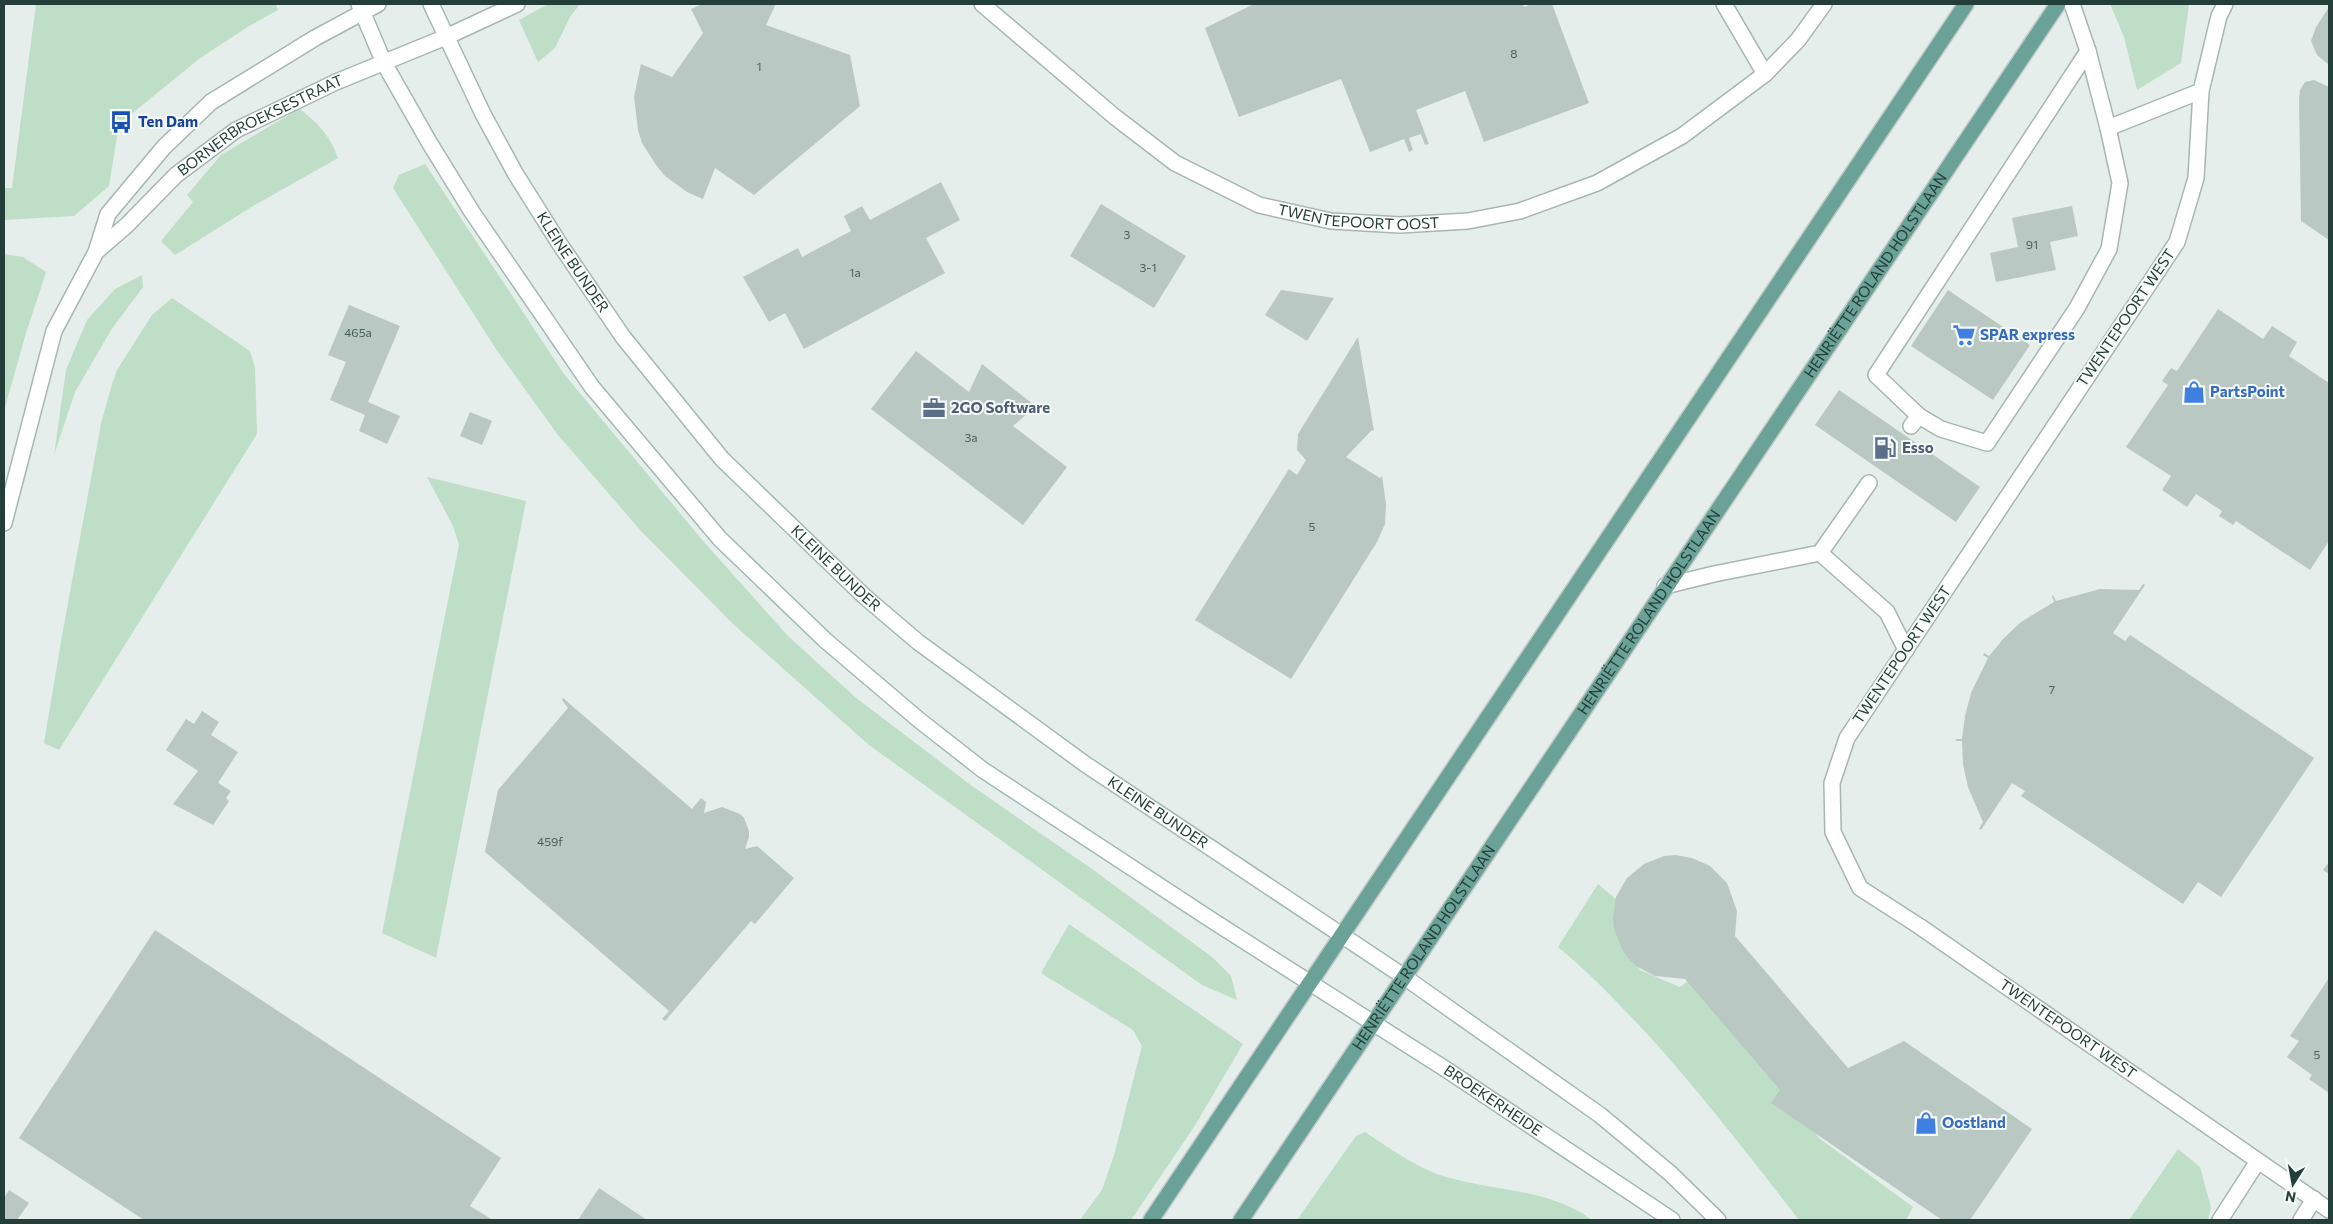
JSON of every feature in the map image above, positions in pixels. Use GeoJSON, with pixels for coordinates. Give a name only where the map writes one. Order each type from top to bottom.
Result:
{"type":"FeatureCollection","features":[{"type":"Feature","properties":{"kind":"main road"},"geometry":{"type":"LineString","coordinates":[[1152,1220],[1966,4]]}},
{"type":"Feature","properties":{"kind":"main road","name":"HENRIËTTE ROLAND HOLSTLAAN"},"geometry":{"type":"LineString","coordinates":[[1241,1220],[1372,1022],[2058,4]]}},
{"type":"Feature","properties":{"kind":"street","name":"BORNERBROEKSESTRAAT"},"geometry":{"type":"LineString","coordinates":[[4,523],[54,331],[96,252],[108,214],[164,147],[211,102],[361,7],[378,4]]}},
{"type":"Feature","properties":{"kind":"street","name":"KLEINE BUNDER"},"geometry":{"type":"LineString","coordinates":[[431,4],[482,114],[559,243],[623,337],[722,459],[864,596],[918,642],[1085,764],[1403,976]]}},
{"type":"Feature","properties":{"kind":"street"},"geometry":{"type":"LineString","coordinates":[[446,37],[517,4]]}},
{"type":"Feature","properties":{"kind":"street","name":"TWENTEPOORT OOST"},"geometry":{"type":"LineString","coordinates":[[982,4],[1115,117],[1175,163],[1259,205],[1331,221],[1400,225],[1468,221],[1520,211],[1597,183],[1682,136],[1765,74],[1798,40],[1824,4]]}},
{"type":"Feature","properties":{"kind":"street"},"geometry":{"type":"LineString","coordinates":[[1724,4],[1765,74]]}},
{"type":"Feature","properties":{"kind":"street"},"geometry":{"type":"LineString","coordinates":[[2072,4],[2088,51],[2120,183],[2109,249],[2077,308],[1986,443],[1915,421],[1876,375],[2088,51]]}},
{"type":"Feature","properties":{"kind":"street","name":"TWENTEPOORT WEST"},"geometry":{"type":"LineString","coordinates":[[2225,4],[2219,16],[2201,92],[2196,178],[2177,242],[1847,738],[1832,783],[1833,832],[1860,888],[1919,926],[2329,1210]]}},
{"type":"Feature","properties":{"kind":"street"},"geometry":{"type":"LineString","coordinates":[[361,7],[384,63],[472,212],[592,387],[720,539],[825,640],[919,720],[984,770],[1312,983]]}},
{"type":"Feature","properties":{"kind":"street","name":"BORNERBROEKSESTRAAT"},"geometry":{"type":"LineString","coordinates":[[96,252],[127,225],[176,175],[236,130],[336,82],[446,37]]}},
{"type":"Feature","properties":{"kind":"street"},"geometry":{"type":"LineString","coordinates":[[2108,128],[2201,92]]}},
{"type":"Feature","properties":{"kind":"street"},"geometry":{"type":"LineString","coordinates":[[1665,586],[1714,574],[1820,553],[1869,482]]}},
{"type":"Feature","properties":{"kind":"street"},"geometry":{"type":"LineString","coordinates":[[1820,553],[1887,612],[1906,650]]}},
{"type":"Feature","properties":{"kind":"street"},"geometry":{"type":"LineString","coordinates":[[1403,976],[1600,1115],[1671,1174],[1718,1220]]}},
{"type":"Feature","properties":{"kind":"street","name":"BROEKERHEIDE"},"geometry":{"type":"LineString","coordinates":[[1312,983],[1666,1214],[1672,1220]]}},
{"type":"Feature","properties":{"kind":"street"},"geometry":{"type":"LineString","coordinates":[[2220,1220],[2258,1161]]}},
{"type":"Feature","properties":{"kind":"street"},"geometry":{"type":"LineString","coordinates":[[2301,1220],[2314,1200]]}},
{"type":"Feature","properties":{"kind":"green space"},"geometry":{"type":"Polygon","coordinates":[[[36,4],[276,4],[278,10],[249,26],[199,59],[119,124],[109,186],[74,216],[4,220],[4,188],[12,188],[36,4]]]}},
{"type":"Feature","properties":{"kind":"green space"},"geometry":{"type":"Polygon","coordinates":[[[548,4],[580,4],[570,17],[555,48],[538,62],[519,20],[548,4]]]}},
{"type":"Feature","properties":{"kind":"green space"},"geometry":{"type":"Polygon","coordinates":[[[2110,4],[2189,4],[2181,63],[2137,90],[2124,37],[2110,4]]]}},
{"type":"Feature","properties":{"kind":"green space"},"geometry":{"type":"Polygon","coordinates":[[[299,109],[323,130],[338,158],[253,206],[175,255],[161,241],[193,202],[187,195],[221,155],[299,109]]]}},
{"type":"Feature","properties":{"kind":"green space"},"geometry":{"type":"Polygon","coordinates":[[[425,164],[564,374],[704,542],[788,636],[855,697],[972,786],[1092,869],[1212,957],[1231,976],[1237,1000],[1202,985],[869,745],[733,624],[641,531],[558,435],[496,349],[393,188],[399,175],[425,164]]]}},
{"type":"Feature","properties":{"kind":"green space"},"geometry":{"type":"Polygon","coordinates":[[[4,254],[23,257],[46,272],[26,333],[4,411],[4,254]]]}},
{"type":"Feature","properties":{"kind":"green space"},"geometry":{"type":"Polygon","coordinates":[[[142,275],[143,287],[111,330],[75,392],[54,455],[66,370],[87,320],[115,289],[142,275]]]}},
{"type":"Feature","properties":{"kind":"green space"},"geometry":{"type":"Polygon","coordinates":[[[172,298],[250,351],[255,367],[257,434],[59,750],[44,743],[101,424],[117,370],[152,315],[172,298]]]}},
{"type":"Feature","properties":{"kind":"green space"},"geometry":{"type":"Polygon","coordinates":[[[427,477],[526,501],[436,958],[382,933],[459,545],[453,526],[427,477]]]}},
{"type":"Feature","properties":{"kind":"green space"},"geometry":{"type":"Polygon","coordinates":[[[1598,884],[1625,907],[1621,930],[1640,970],[1680,987],[1697,974],[1819,1138],[1913,1207],[1906,1220],[1799,1220],[1745,1150],[1670,1059],[1594,979],[1558,947],[1598,884]]]}},
{"type":"Feature","properties":{"kind":"green space"},"geometry":{"type":"Polygon","coordinates":[[[1069,924],[1243,1044],[1194,1127],[1131,1220],[1080,1220],[1102,1190],[1114,1155],[1142,1046],[1133,1030],[1041,973],[1069,924]]]}},
{"type":"Feature","properties":{"kind":"green space"},"geometry":{"type":"Polygon","coordinates":[[[1365,1132],[1424,1169],[1465,1182],[1540,1196],[1576,1210],[1592,1220],[1297,1220],[1356,1136],[1365,1132]]]}},
{"type":"Feature","properties":{"kind":"green space"},"geometry":{"type":"Polygon","coordinates":[[[2178,1149],[2200,1167],[2211,1208],[2208,1220],[2129,1220],[2178,1149]]]}},
{"type":"Feature","properties":{"kind":"building"},"geometry":{"type":"Polygon","coordinates":[[[702,4],[775,5],[766,25],[850,55],[860,106],[754,195],[715,168],[703,199],[687,192],[665,176],[656,165],[642,143],[638,130],[634,97],[641,64],[672,77],[703,33],[691,9],[702,4]]]}},
{"type":"Feature","properties":{"kind":"building"},"geometry":{"type":"Polygon","coordinates":[[[1254,4],[1523,4],[1524,7],[1532,4],[1552,4],[1589,103],[1484,142],[1465,91],[1416,110],[1429,144],[1425,145],[1421,134],[1409,138],[1413,150],[1409,152],[1404,139],[1370,152],[1341,79],[1239,117],[1205,28],[1254,4]]]}},
{"type":"Feature","properties":{"kind":"building"},"geometry":{"type":"Polygon","coordinates":[[[2329,7],[2329,65],[2317,55],[2311,41],[2316,27],[2329,7]]]}},
{"type":"Feature","properties":{"kind":"building"},"geometry":{"type":"Polygon","coordinates":[[[2314,80],[2329,87],[2329,240],[2301,221],[2299,99],[2300,90],[2305,82],[2314,80]]]}},
{"type":"Feature","properties":{"kind":"building"},"geometry":{"type":"Polygon","coordinates":[[[941,182],[960,220],[926,238],[945,273],[804,349],[785,313],[769,322],[743,277],[798,248],[802,257],[851,231],[844,216],[862,206],[870,220],[941,182]]]}},
{"type":"Feature","properties":{"kind":"building"},"geometry":{"type":"Polygon","coordinates":[[[1101,204],[1186,256],[1154,308],[1070,256],[1101,204]]]}},
{"type":"Feature","properties":{"kind":"building"},"geometry":{"type":"Polygon","coordinates":[[[2072,206],[2078,236],[2050,242],[2056,270],[1996,282],[1990,253],[2018,247],[2012,218],[2072,206]]]}},
{"type":"Feature","properties":{"kind":"building"},"geometry":{"type":"Polygon","coordinates":[[[1281,290],[1334,298],[1307,341],[1265,315],[1281,290]]]}},
{"type":"Feature","properties":{"kind":"building"},"geometry":{"type":"Polygon","coordinates":[[[1948,290],[2030,345],[1993,400],[1911,346],[1948,290]]]}},
{"type":"Feature","properties":{"kind":"building"},"geometry":{"type":"Polygon","coordinates":[[[349,305],[400,326],[368,402],[400,416],[387,444],[359,431],[365,415],[330,400],[346,362],[328,355],[349,305]]]}},
{"type":"Feature","properties":{"kind":"building"},"geometry":{"type":"Polygon","coordinates":[[[2218,309],[2263,339],[2272,326],[2297,342],[2289,356],[2329,383],[2329,541],[2310,570],[2236,521],[2233,525],[2219,516],[2222,511],[2196,494],[2187,507],[2162,490],[2171,476],[2126,447],[2168,385],[2162,381],[2171,368],[2177,371],[2218,309]]]}},
{"type":"Feature","properties":{"kind":"building"},"geometry":{"type":"Polygon","coordinates":[[[1358,337],[1374,431],[1372,430],[1346,457],[1380,478],[1382,476],[1386,504],[1385,524],[1377,542],[1291,679],[1195,620],[1289,469],[1297,475],[1306,460],[1297,450],[1298,434],[1358,337]]]}},
{"type":"Feature","properties":{"kind":"building"},"geometry":{"type":"Polygon","coordinates":[[[916,351],[969,392],[982,364],[1039,409],[1035,407],[1013,426],[1067,467],[1023,525],[871,409],[916,351]]]}},
{"type":"Feature","properties":{"kind":"building"},"geometry":{"type":"Polygon","coordinates":[[[1839,390],[1980,487],[1956,522],[1815,425],[1839,390]]]}},
{"type":"Feature","properties":{"kind":"building"},"geometry":{"type":"Polygon","coordinates":[[[470,412],[492,421],[482,445],[460,436],[470,412]]]}},
{"type":"Feature","properties":{"kind":"building"},"geometry":{"type":"Polygon","coordinates":[[[2143,584],[2145,585],[2113,633],[2125,641],[2130,635],[2314,758],[2221,897],[2198,882],[2183,904],[2021,796],[2025,791],[2012,783],[1981,830],[1979,829],[1983,822],[1968,787],[1963,764],[1962,741],[1956,741],[1956,739],[1962,739],[1971,693],[1988,658],[1983,655],[1984,653],[1989,656],[2021,622],[2054,602],[2053,595],[2056,601],[2100,589],[2139,590],[2143,584]]]}},
{"type":"Feature","properties":{"kind":"building"},"geometry":{"type":"Polygon","coordinates":[[[563,698],[692,809],[701,798],[706,802],[704,813],[722,807],[740,814],[744,818],[749,831],[745,849],[757,846],[794,878],[755,924],[751,921],[665,1021],[662,1019],[669,1011],[485,852],[498,790],[568,708],[562,700],[563,698]]]}},
{"type":"Feature","properties":{"kind":"building"},"geometry":{"type":"Polygon","coordinates":[[[202,711],[219,722],[211,735],[238,752],[218,783],[231,791],[226,798],[229,801],[213,825],[173,804],[198,771],[166,750],[186,719],[194,724],[202,711]]]}},
{"type":"Feature","properties":{"kind":"building"},"geometry":{"type":"Polygon","coordinates":[[[1675,855],[1692,858],[1710,866],[1727,883],[1737,911],[1735,936],[1848,1068],[1904,1041],[2032,1129],[1970,1220],[1942,1220],[1771,1103],[1780,1090],[1685,979],[1655,976],[1636,966],[1628,958],[1614,929],[1613,918],[1616,897],[1627,878],[1644,864],[1664,856],[1675,855]]]}},
{"type":"Feature","properties":{"kind":"building"},"geometry":{"type":"Polygon","coordinates":[[[2329,862],[2329,874],[2323,870],[2329,862]]]}},
{"type":"Feature","properties":{"kind":"building"},"geometry":{"type":"Polygon","coordinates":[[[155,930],[501,1158],[470,1206],[493,1220],[144,1220],[19,1138],[155,930]]]}},
{"type":"Feature","properties":{"kind":"building"},"geometry":{"type":"Polygon","coordinates":[[[2329,978],[2329,1093],[2309,1079],[2312,1075],[2287,1057],[2299,1041],[2290,1036],[2329,978]]]}},
{"type":"Feature","properties":{"kind":"building"},"geometry":{"type":"Polygon","coordinates":[[[599,1188],[647,1220],[578,1220],[599,1188]]]}},
{"type":"Feature","properties":{"kind":"building"},"geometry":{"type":"Polygon","coordinates":[[[9,1190],[29,1203],[17,1220],[4,1220],[4,1198],[9,1190]]]}},
{"type":"Feature","properties":{"kind":"place","name":"Ten Dam"},"geometry":{"type":"Point","coordinates":[121,122]}},
{"type":"Feature","properties":{"kind":"place","name":"SPAR express"},"geometry":{"type":"Point","coordinates":[1964,335]}},
{"type":"Feature","properties":{"kind":"place","name":"PartsPoint"},"geometry":{"type":"Point","coordinates":[2194,392]}},
{"type":"Feature","properties":{"kind":"place","name":"2GO Software"},"geometry":{"type":"Point","coordinates":[934,408]}},
{"type":"Feature","properties":{"kind":"place","name":"Esso"},"geometry":{"type":"Point","coordinates":[1885,448]}},
{"type":"Feature","properties":{"kind":"place","name":"Oostland"},"geometry":{"type":"Point","coordinates":[1926,1123]}}]}
